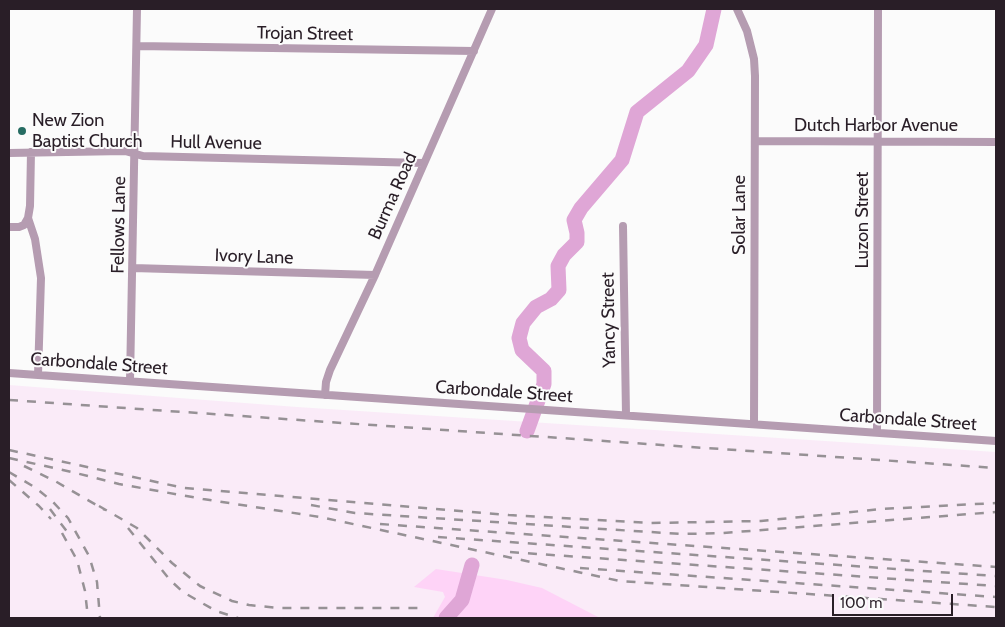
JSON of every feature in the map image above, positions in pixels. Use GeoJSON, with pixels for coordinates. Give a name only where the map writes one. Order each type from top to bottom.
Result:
{"type":"FeatureCollection","features":[{"type":"Feature","properties":{"kind":"street","name":"Fellows Lane"},"geometry":{"type":"LineString","coordinates":[[130,381],[137,9]]}},
{"type":"Feature","properties":{"kind":"street","name":"Burma Road"},"geometry":{"type":"LineString","coordinates":[[325,395],[326,382],[330,370],[375,275],[492,9]]}},
{"type":"Feature","properties":{"kind":"street","name":"Solar Lane"},"geometry":{"type":"LineString","coordinates":[[737,9],[747,31],[754,59],[754,424]]}},
{"type":"Feature","properties":{"kind":"street","name":"Luzon Street"},"geometry":{"type":"LineString","coordinates":[[877,432],[878,9]]}},
{"type":"Feature","properties":{"kind":"street","name":"Trojan Street"},"geometry":{"type":"LineString","coordinates":[[137,46],[474,51]]}},
{"type":"Feature","properties":{"kind":"street","name":"Dutch Harbor Avenue"},"geometry":{"type":"LineString","coordinates":[[755,141],[996,142]]}},
{"type":"Feature","properties":{"kind":"street"},"geometry":{"type":"LineString","coordinates":[[9,227],[24,225],[28,218],[30,206],[30,152]]}},
{"type":"Feature","properties":{"kind":"street","name":"Hull Avenue"},"geometry":{"type":"LineString","coordinates":[[9,153],[125,152],[143,156],[423,163]]}},
{"type":"Feature","properties":{"kind":"street"},"geometry":{"type":"LineString","coordinates":[[28,218],[35,239],[41,278],[38,375]]}},
{"type":"Feature","properties":{"kind":"street","name":"Yancy Street"},"geometry":{"type":"LineString","coordinates":[[623,226],[626,415]]}},
{"type":"Feature","properties":{"kind":"street","name":"Ivory Lane"},"geometry":{"type":"LineString","coordinates":[[133,268],[375,275]]}},
{"type":"Feature","properties":{"kind":"street","name":"Carbondale Street"},"geometry":{"type":"LineString","coordinates":[[9,373],[996,441]]}},
{"type":"Feature","properties":{"kind":"shaded area"},"geometry":{"type":"Polygon","coordinates":[[[9,385],[297,407],[996,452],[996,618],[9,618],[9,385]]]}},
{"type":"Feature","properties":{"kind":"shaded area"},"geometry":{"type":"Polygon","coordinates":[[[436,569],[507,580],[542,588],[600,618],[433,618],[445,597],[443,592],[414,587],[436,569]]]}},
{"type":"Feature","properties":{"kind":"waterway"},"geometry":{"type":"LineString","coordinates":[[527,431],[544,384],[544,371],[522,350],[519,338],[523,323],[536,307],[551,299],[559,290],[558,266],[564,255],[577,242],[574,220],[581,208],[622,160],[637,112],[688,71],[706,45],[714,9]]}},
{"type":"Feature","properties":{"kind":"waterway"},"geometry":{"type":"LineString","coordinates":[[446,618],[462,600],[472,565]]}},
{"type":"Feature","properties":{"kind":"railway"},"geometry":{"type":"LineString","coordinates":[[9,400],[996,468]]}},
{"type":"Feature","properties":{"kind":"railway"},"geometry":{"type":"LineString","coordinates":[[9,450],[184,488],[509,515],[650,523],[761,521],[882,509],[996,503]]}},
{"type":"Feature","properties":{"kind":"railway"},"geometry":{"type":"LineString","coordinates":[[9,458],[119,484],[320,517],[620,581],[996,607]]}},
{"type":"Feature","properties":{"kind":"railway"},"geometry":{"type":"LineString","coordinates":[[24,466],[55,481],[105,510]]}},
{"type":"Feature","properties":{"kind":"railway"},"geometry":{"type":"LineString","coordinates":[[9,472],[36,488],[68,518],[89,556],[97,582],[100,618]]}},
{"type":"Feature","properties":{"kind":"railway"},"geometry":{"type":"LineString","coordinates":[[9,480],[51,519]]}},
{"type":"Feature","properties":{"kind":"railway"},"geometry":{"type":"LineString","coordinates":[[311,505],[355,513],[681,534],[723,533],[996,512]]}},
{"type":"Feature","properties":{"kind":"railway"},"geometry":{"type":"LineString","coordinates":[[99,506],[137,528],[172,563],[200,586],[232,601],[279,608],[424,608]]}},
{"type":"Feature","properties":{"kind":"railway"},"geometry":{"type":"LineString","coordinates":[[50,509],[71,537]]}},
{"type":"Feature","properties":{"kind":"railway"},"geometry":{"type":"LineString","coordinates":[[380,524],[996,567]]}},
{"type":"Feature","properties":{"kind":"railway"},"geometry":{"type":"LineString","coordinates":[[128,528],[170,580],[183,592],[216,611],[238,618]]}},
{"type":"Feature","properties":{"kind":"railway"},"geometry":{"type":"LineString","coordinates":[[62,533],[77,560],[85,591],[88,618]]}},
{"type":"Feature","properties":{"kind":"railway"},"geometry":{"type":"LineString","coordinates":[[438,537],[996,576]]}},
{"type":"Feature","properties":{"kind":"railway"},"geometry":{"type":"LineString","coordinates":[[510,552],[996,586]]}},
{"type":"Feature","properties":{"kind":"railway"},"geometry":{"type":"LineString","coordinates":[[580,568],[996,597]]}},
{"type":"Feature","properties":{"kind":"place","name":"New Zion Baptist Church"},"geometry":{"type":"Point","coordinates":[22,131]}}]}
